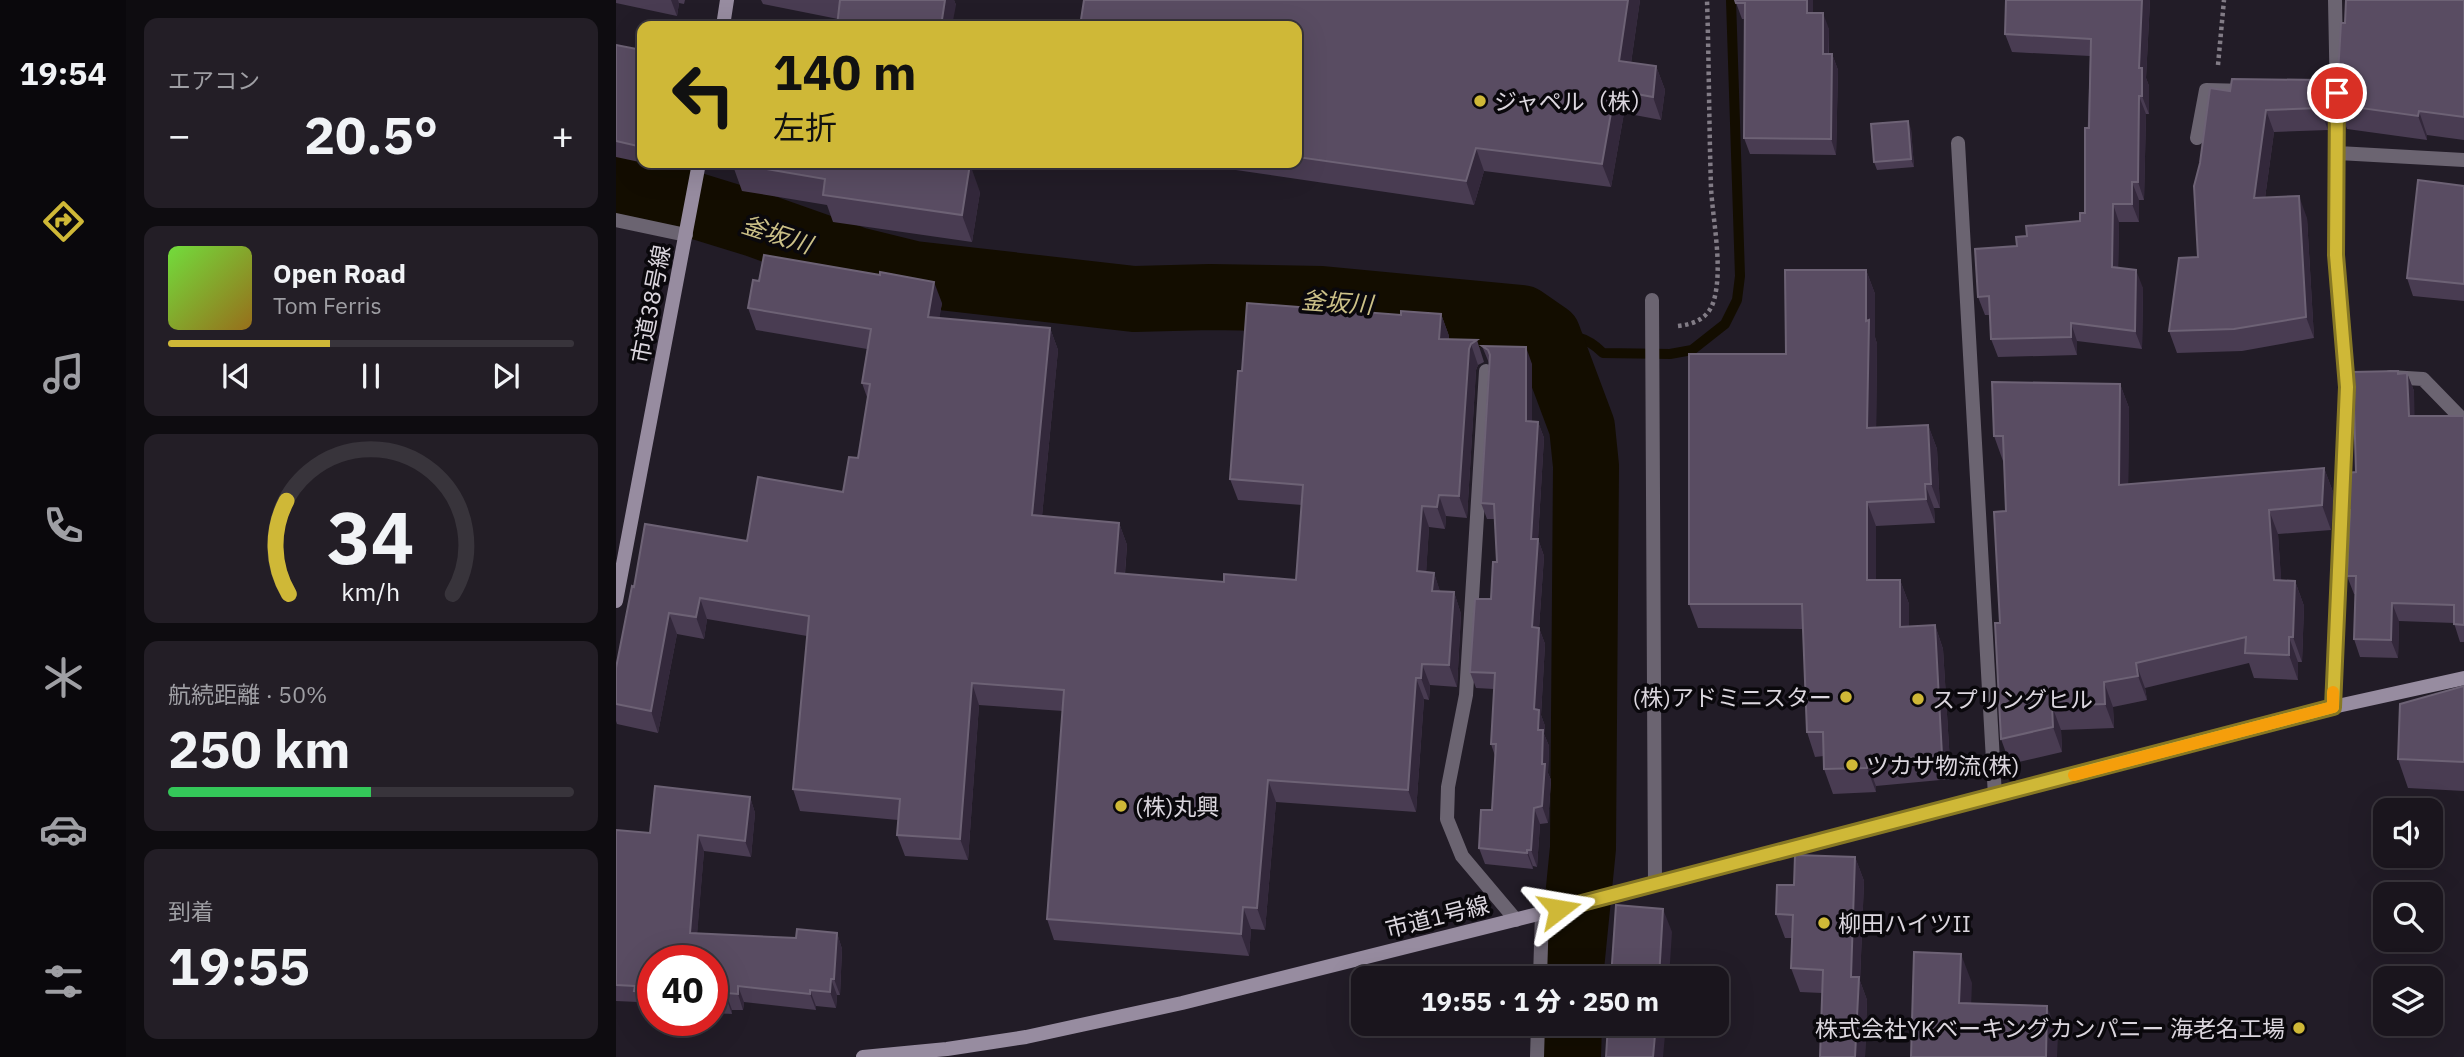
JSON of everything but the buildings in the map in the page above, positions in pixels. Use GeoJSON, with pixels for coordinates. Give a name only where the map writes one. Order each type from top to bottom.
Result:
{"type":"FeatureCollection","features":[{"type":"Feature","properties":{"kind":"street"},"geometry":{"type":"LineString","coordinates":[[724,21],[727,0]]}},
{"type":"Feature","properties":{"kind":"street"},"geometry":{"type":"LineString","coordinates":[[2333,707],[2360,376],[2336,255],[2338,153],[2330,93],[2335,0]]}},
{"type":"Feature","properties":{"kind":"street"},"geometry":{"type":"LineString","coordinates":[[2197,138],[2206,90],[2256,91]]}},
{"type":"Feature","properties":{"kind":"street"},"geometry":{"type":"LineString","coordinates":[[1958,143],[1995,796]]}},
{"type":"Feature","properties":{"kind":"street"},"geometry":{"type":"LineString","coordinates":[[2338,153],[2464,160]]}},
{"type":"Feature","properties":{"kind":"street","name":"市道38号線"},"geometry":{"type":"LineString","coordinates":[[616,601],[698,168]]}},
{"type":"Feature","properties":{"kind":"street"},"geometry":{"type":"LineString","coordinates":[[616,220],[687,228]]}},
{"type":"Feature","properties":{"kind":"street"},"geometry":{"type":"LineString","coordinates":[[1652,300],[1655,884]]}},
{"type":"Feature","properties":{"kind":"street"},"geometry":{"type":"LineString","coordinates":[[1486,371],[1466,695],[1448,787],[1447,819],[1462,856],[1516,920]]}},
{"type":"Feature","properties":{"kind":"street"},"geometry":{"type":"LineString","coordinates":[[2360,376],[2423,379],[2464,421]]}},
{"type":"Feature","properties":{"kind":"street","name":"市道1号線"},"geometry":{"type":"LineString","coordinates":[[863,1057],[947,1049],[1026,1037],[1182,1003],[1606,897],[2333,707],[2464,678]]}},
{"type":"Feature","properties":{"kind":"street"},"geometry":{"type":"LineString","coordinates":[[1540,966],[1542,913]]}},
{"type":"Feature","properties":{"kind":"street"},"geometry":{"type":"LineString","coordinates":[[1538,1036],[1538,1057]]}},
{"type":"Feature","properties":{"kind":"path"},"geometry":{"type":"LineString","coordinates":[[1653,325],[1693,324],[1707,313],[1714,300],[1717,272],[1711,187],[1707,0]]}},
{"type":"Feature","properties":{"kind":"path"},"geometry":{"type":"LineString","coordinates":[[2216,90],[2224,0]]}},
{"type":"Feature","properties":{"kind":"waterway"},"geometry":{"type":"LineString","coordinates":[[1548,336],[1578,337],[1603,353],[1670,354],[1692,350],[1725,324],[1737,300],[1740,276],[1731,0]]}},
{"type":"Feature","properties":{"kind":"waterway","name":"釜坂川"},"geometry":{"type":"LineString","coordinates":[[616,187],[651,192],[755,224],[857,260],[914,274],[1134,299],[1322,299],[1522,318],[1548,336],[1582,427],[1586,466],[1583,848],[1571,966]]}},
{"type":"Feature","properties":{"kind":"waterway"},"geometry":{"type":"LineString","coordinates":[[1568,1057],[1569,1036]]}},
{"type":"Feature","properties":{"kind":"slow traffic"},"geometry":{"type":"LineString","coordinates":[[2074,775],[2333,707],[2333,692]]}},
{"type":"Feature","properties":{"kind":"place","name":"ジャペル（株）"},"geometry":{"type":"Point","coordinates":[1480,101]}},
{"type":"Feature","properties":{"kind":"place","name":"(株)アドミニスター"},"geometry":{"type":"Point","coordinates":[1846,697]}},
{"type":"Feature","properties":{"kind":"place","name":"スプリングヒル"},"geometry":{"type":"Point","coordinates":[1918,699]}},
{"type":"Feature","properties":{"kind":"place","name":"ツカサ物流(株)"},"geometry":{"type":"Point","coordinates":[1852,765]}},
{"type":"Feature","properties":{"kind":"place","name":"(株)丸興"},"geometry":{"type":"Point","coordinates":[1121,806]}},
{"type":"Feature","properties":{"kind":"place","name":"柳田ハイツII"},"geometry":{"type":"Point","coordinates":[1824,923]}},
{"type":"Feature","properties":{"kind":"place","name":"株式会社YKベーキングカンパニー 海老名工場"},"geometry":{"type":"Point","coordinates":[2299,1028]}},
{"type":"Feature","properties":{"kind":"route"},"geometry":{"type":"LineString","coordinates":[[1559,909],[2333,707],[2347,387],[2336,255],[2337,93]]}}]}
